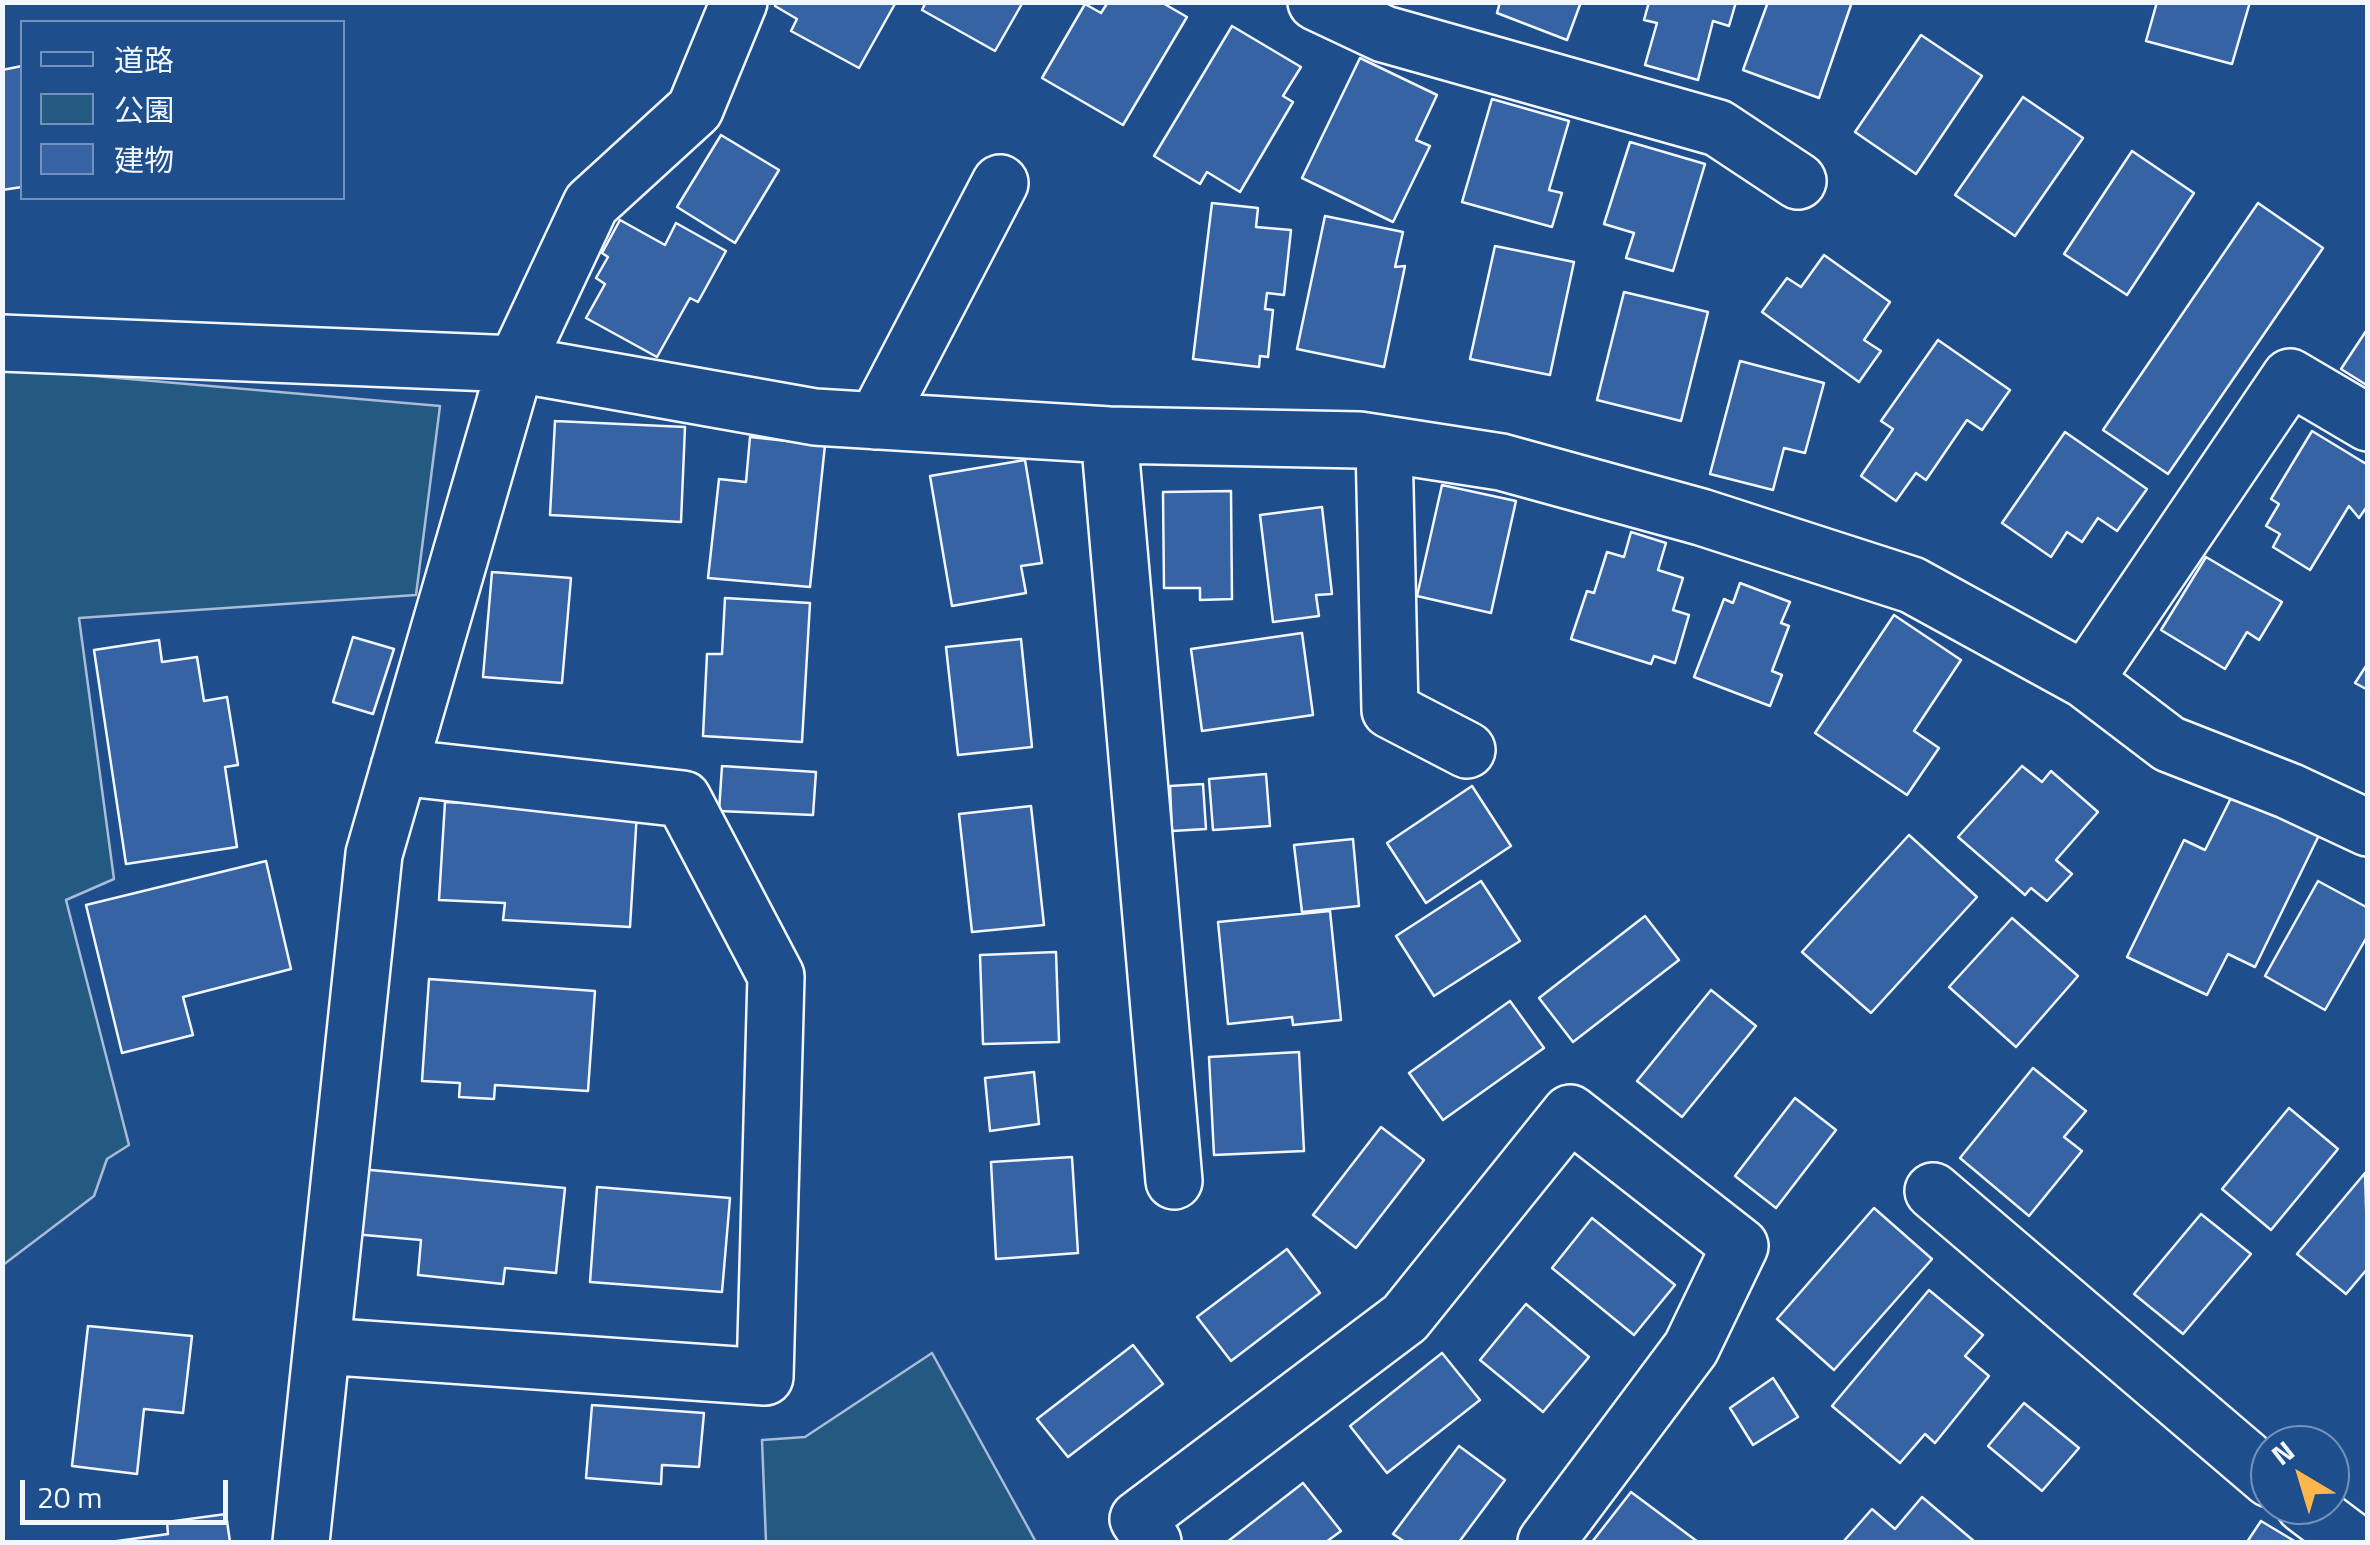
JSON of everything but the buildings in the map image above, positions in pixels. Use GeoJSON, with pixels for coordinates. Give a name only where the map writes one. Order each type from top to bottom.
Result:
{"type":"FeatureCollection","features":[{"type":"Feature","properties":{"kind":"street"},"geometry":{"type":"LineString","coordinates":[[301,1542],[374,854],[516,364],[590,204],[694,110],[739,2]]}},
{"type":"Feature","properties":{"kind":"street"},"geometry":{"type":"LineString","coordinates":[[1316,2],[1384,34],[1718,128],[1798,181]]}},
{"type":"Feature","properties":{"kind":"street"},"geometry":{"type":"LineString","coordinates":[[876,420],[1000,183]]}},
{"type":"Feature","properties":{"kind":"street"},"geometry":{"type":"LineString","coordinates":[[2,343],[516,364],[816,417],[1108,435],[1359,440],[1501,462],[1701,517],[1912,585],[2084,680],[2169,744],[2289,791],[2368,828]]}},
{"type":"Feature","properties":{"kind":"street"},"geometry":{"type":"LineString","coordinates":[[2084,680],[2290,377],[2368,423]]}},
{"type":"Feature","properties":{"kind":"street"},"geometry":{"type":"LineString","coordinates":[[1108,435],[1174,1181]]}},
{"type":"Feature","properties":{"kind":"street"},"geometry":{"type":"LineString","coordinates":[[1384,444],[1390,710],[1466,750]]}},
{"type":"Feature","properties":{"kind":"street"},"geometry":{"type":"LineString","coordinates":[[322,1346],[765,1376],[776,976],[682,799],[399,767]]}},
{"type":"Feature","properties":{"kind":"street"},"geometry":{"type":"LineString","coordinates":[[1153,1542],[1138,1519],[1405,1318],[1570,1113],[1740,1246],[1691,1348],[1546,1542]]}},
{"type":"Feature","properties":{"kind":"street"},"geometry":{"type":"LineString","coordinates":[[1933,1190],[2250,1462]]}},
{"type":"Feature","properties":{"kind":"street"},"geometry":{"type":"LineString","coordinates":[[2330,1525],[2353,1542]]}},
{"type":"Feature","properties":{"kind":"green space"},"geometry":{"type":"Polygon","coordinates":[[[3,368],[440,406],[416,595],[79,618],[114,879],[66,900],[129,1145],[107,1159],[94,1196],[3,1265],[3,368]]]}},
{"type":"Feature","properties":{"kind":"green space"},"geometry":{"type":"Polygon","coordinates":[[[932,1353],[1036,1542],[766,1542],[762,1440],[805,1437],[932,1353]]]}}]}
